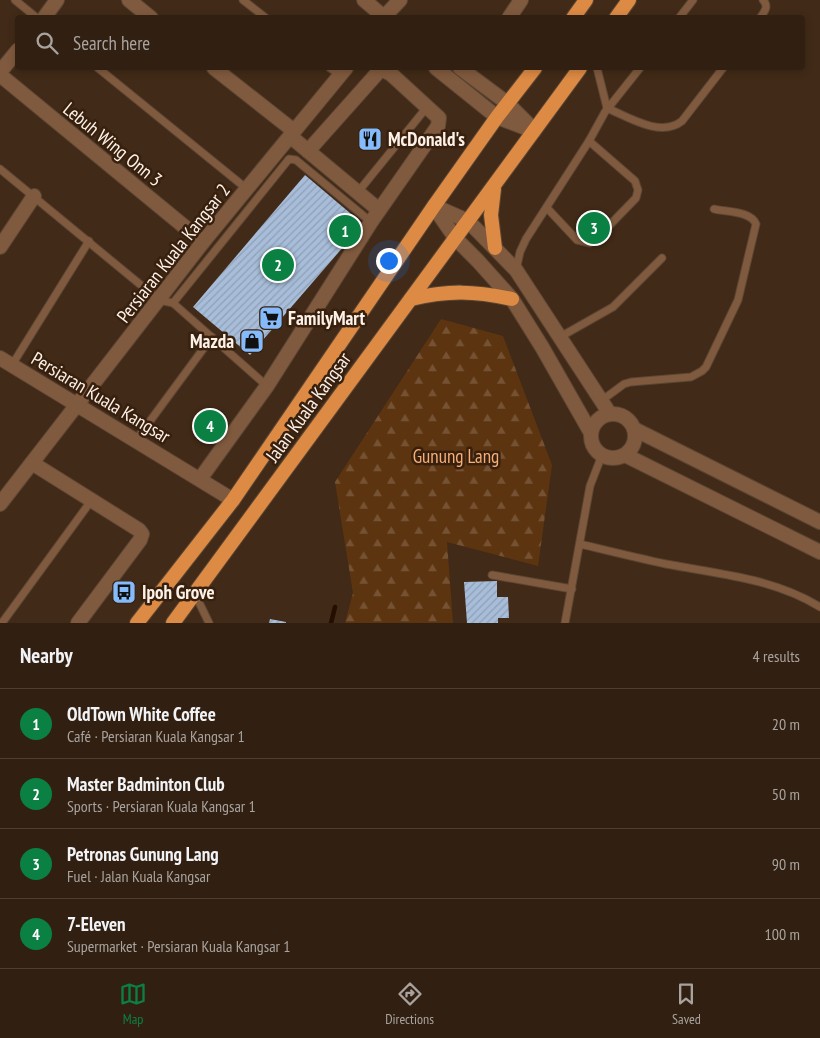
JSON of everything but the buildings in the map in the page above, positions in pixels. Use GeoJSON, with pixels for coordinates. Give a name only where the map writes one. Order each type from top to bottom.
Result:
{"type":"FeatureCollection","features":[{"type":"Feature","properties":{"kind":"highway"},"geometry":{"type":"LineString","coordinates":[[575,15],[586,0]]}},
{"type":"Feature","properties":{"kind":"highway"},"geometry":{"type":"LineString","coordinates":[[618,15],[629,0]]}},
{"type":"Feature","properties":{"kind":"highway","name":"Jalan Kuala Kangsar"},"geometry":{"type":"LineString","coordinates":[[137,623],[233,500],[434,206],[507,103],[533,70]]}},
{"type":"Feature","properties":{"kind":"highway","name":"Jalan Kuala Kangsar"},"geometry":{"type":"LineString","coordinates":[[172,623],[579,70]]}},
{"type":"Feature","properties":{"kind":"highway"},"geometry":{"type":"LineString","coordinates":[[494,185],[491,215],[495,248]]}},
{"type":"Feature","properties":{"kind":"highway"},"geometry":{"type":"LineString","coordinates":[[411,299],[438,293],[463,292],[486,294],[512,300]]}},
{"type":"Feature","properties":{"kind":"street"},"geometry":{"type":"LineString","coordinates":[[46,15],[57,0]]}},
{"type":"Feature","properties":{"kind":"street"},"geometry":{"type":"LineString","coordinates":[[129,0],[147,15]]}},
{"type":"Feature","properties":{"kind":"street"},"geometry":{"type":"LineString","coordinates":[[364,0],[382,15]]}},
{"type":"Feature","properties":{"kind":"street"},"geometry":{"type":"LineString","coordinates":[[386,15],[400,0]]}},
{"type":"Feature","properties":{"kind":"street"},"geometry":{"type":"LineString","coordinates":[[510,15],[521,0]]}},
{"type":"Feature","properties":{"kind":"street"},"geometry":{"type":"LineString","coordinates":[[0,72],[15,54]]}},
{"type":"Feature","properties":{"kind":"street"},"geometry":{"type":"LineString","coordinates":[[216,70],[292,134],[308,151],[379,210]]}},
{"type":"Feature","properties":{"kind":"street","name":"Persiaran Kuala Kangsar 2"},"geometry":{"type":"LineString","coordinates":[[0,504],[203,242],[292,134],[338,70]]}},
{"type":"Feature","properties":{"kind":"street"},"geometry":{"type":"LineString","coordinates":[[308,151],[378,70]]}},
{"type":"Feature","properties":{"kind":"street"},"geometry":{"type":"LineString","coordinates":[[200,479],[267,386],[371,222],[438,126],[439,118],[385,70]]}},
{"type":"Feature","properties":{"kind":"street"},"geometry":{"type":"LineString","coordinates":[[438,70],[497,117],[534,131]]}},
{"type":"Feature","properties":{"kind":"street"},"geometry":{"type":"LineString","coordinates":[[463,70],[507,103],[534,131]]}},
{"type":"Feature","properties":{"kind":"street","name":"Lebuh Wing Onn 3"},"geometry":{"type":"LineString","coordinates":[[0,76],[203,242]]}},
{"type":"Feature","properties":{"kind":"street"},"geometry":{"type":"LineString","coordinates":[[0,247],[34,196]]}},
{"type":"Feature","properties":{"kind":"street"},"geometry":{"type":"LineString","coordinates":[[434,206],[468,221],[516,270],[610,414]]}},
{"type":"Feature","properties":{"kind":"street"},"geometry":{"type":"LineString","coordinates":[[434,206],[456,239],[512,300],[542,347],[591,433],[593,446],[602,455],[614,458],[625,455],[634,444],[634,429]]}},
{"type":"Feature","properties":{"kind":"street","name":"Persiaran Kuala Kangsar"},"geometry":{"type":"LineString","coordinates":[[6,362],[233,500]]}},
{"type":"Feature","properties":{"kind":"street"},"geometry":{"type":"LineString","coordinates":[[591,433],[597,421],[610,414],[616,414],[627,419],[634,429],[820,522]]}},
{"type":"Feature","properties":{"kind":"street"},"geometry":{"type":"LineString","coordinates":[[625,455],[820,552]]}},
{"type":"Feature","properties":{"kind":"street"},"geometry":{"type":"LineString","coordinates":[[32,464],[139,530],[142,534],[140,540],[78,623]]}},
{"type":"Feature","properties":{"kind":"lane"},"geometry":{"type":"LineString","coordinates":[[15,0],[33,15]]}},
{"type":"Feature","properties":{"kind":"lane"},"geometry":{"type":"LineString","coordinates":[[243,0],[262,15]]}},
{"type":"Feature","properties":{"kind":"lane"},"geometry":{"type":"LineString","coordinates":[[681,15],[693,0]]}},
{"type":"Feature","properties":{"kind":"lane"},"geometry":{"type":"LineString","coordinates":[[762,15],[766,10],[766,4],[763,0]]}},
{"type":"Feature","properties":{"kind":"lane"},"geometry":{"type":"LineString","coordinates":[[100,70],[247,189]]}},
{"type":"Feature","properties":{"kind":"lane"},"geometry":{"type":"LineString","coordinates":[[597,70],[607,108]]}},
{"type":"Feature","properties":{"kind":"lane"},"geometry":{"type":"LineString","coordinates":[[516,270],[520,252],[526,239],[589,141],[607,108],[638,70]]}},
{"type":"Feature","properties":{"kind":"lane"},"geometry":{"type":"LineString","coordinates":[[607,108],[654,127],[668,128],[675,126],[682,122],[721,70]]}},
{"type":"Feature","properties":{"kind":"lane"},"geometry":{"type":"LineString","coordinates":[[358,192],[427,106]]}},
{"type":"Feature","properties":{"kind":"lane"},"geometry":{"type":"LineString","coordinates":[[547,208],[578,240],[590,243],[636,198],[638,190],[635,181],[589,141]]}},
{"type":"Feature","properties":{"kind":"lane"},"geometry":{"type":"LineString","coordinates":[[173,303],[289,159],[296,160],[371,222]]}},
{"type":"Feature","properties":{"kind":"lane"},"geometry":{"type":"LineString","coordinates":[[0,169],[159,300],[173,303],[267,386]]}},
{"type":"Feature","properties":{"kind":"lane"},"geometry":{"type":"LineString","coordinates":[[601,402],[624,384],[691,377],[706,367],[738,300],[756,224],[749,216],[714,209]]}},
{"type":"Feature","properties":{"kind":"lane"},"geometry":{"type":"LineString","coordinates":[[6,362],[89,241]]}},
{"type":"Feature","properties":{"kind":"lane"},"geometry":{"type":"LineString","coordinates":[[560,337],[613,307],[662,258]]}},
{"type":"Feature","properties":{"kind":"lane"},"geometry":{"type":"LineString","coordinates":[[136,440],[212,337]]}},
{"type":"Feature","properties":{"kind":"lane"},"geometry":{"type":"LineString","coordinates":[[565,623],[590,486],[602,455]]}},
{"type":"Feature","properties":{"kind":"lane"},"geometry":{"type":"LineString","coordinates":[[2,623],[91,501]]}},
{"type":"Feature","properties":{"kind":"lane"},"geometry":{"type":"LineString","coordinates":[[580,544],[667,564],[744,578],[790,592],[820,607]]}},
{"type":"Feature","properties":{"kind":"lane"},"geometry":{"type":"LineString","coordinates":[[492,575],[572,589]]}},
{"type":"Feature","properties":{"kind":"lane"},"geometry":{"type":"LineString","coordinates":[[195,594],[210,623]]}},
{"type":"Feature","properties":{"kind":"green space","name":"Gunung Lang"},"geometry":{"type":"Polygon","coordinates":[[[441,319],[503,336],[552,465],[538,566],[447,542],[453,623],[345,623],[353,593],[335,482],[441,319]]]}},
{"type":"Feature","properties":{"kind":"waterway"},"geometry":{"type":"LineString","coordinates":[[331,623],[335,607]]}},
{"type":"Feature","properties":{"kind":"place","name":"McDonald's"},"geometry":{"type":"Point","coordinates":[370,139]}},
{"type":"Feature","properties":{"kind":"place","name":"Petronas Gunung Lang"},"geometry":{"type":"Point","coordinates":[594,228]}},
{"type":"Feature","properties":{"kind":"place","name":"OldTown White Coffee"},"geometry":{"type":"Point","coordinates":[345,231]}},
{"type":"Feature","properties":{"kind":"place","name":"Master Badminton Club"},"geometry":{"type":"Point","coordinates":[278,265]}},
{"type":"Feature","properties":{"kind":"place","name":"FamilyMart"},"geometry":{"type":"Point","coordinates":[271,318]}},
{"type":"Feature","properties":{"kind":"place","name":"Mazda"},"geometry":{"type":"Point","coordinates":[252,341]}},
{"type":"Feature","properties":{"kind":"place","name":"7-Eleven"},"geometry":{"type":"Point","coordinates":[210,426]}},
{"type":"Feature","properties":{"kind":"place","name":"Ipoh Grove"},"geometry":{"type":"Point","coordinates":[124,592]}}]}
